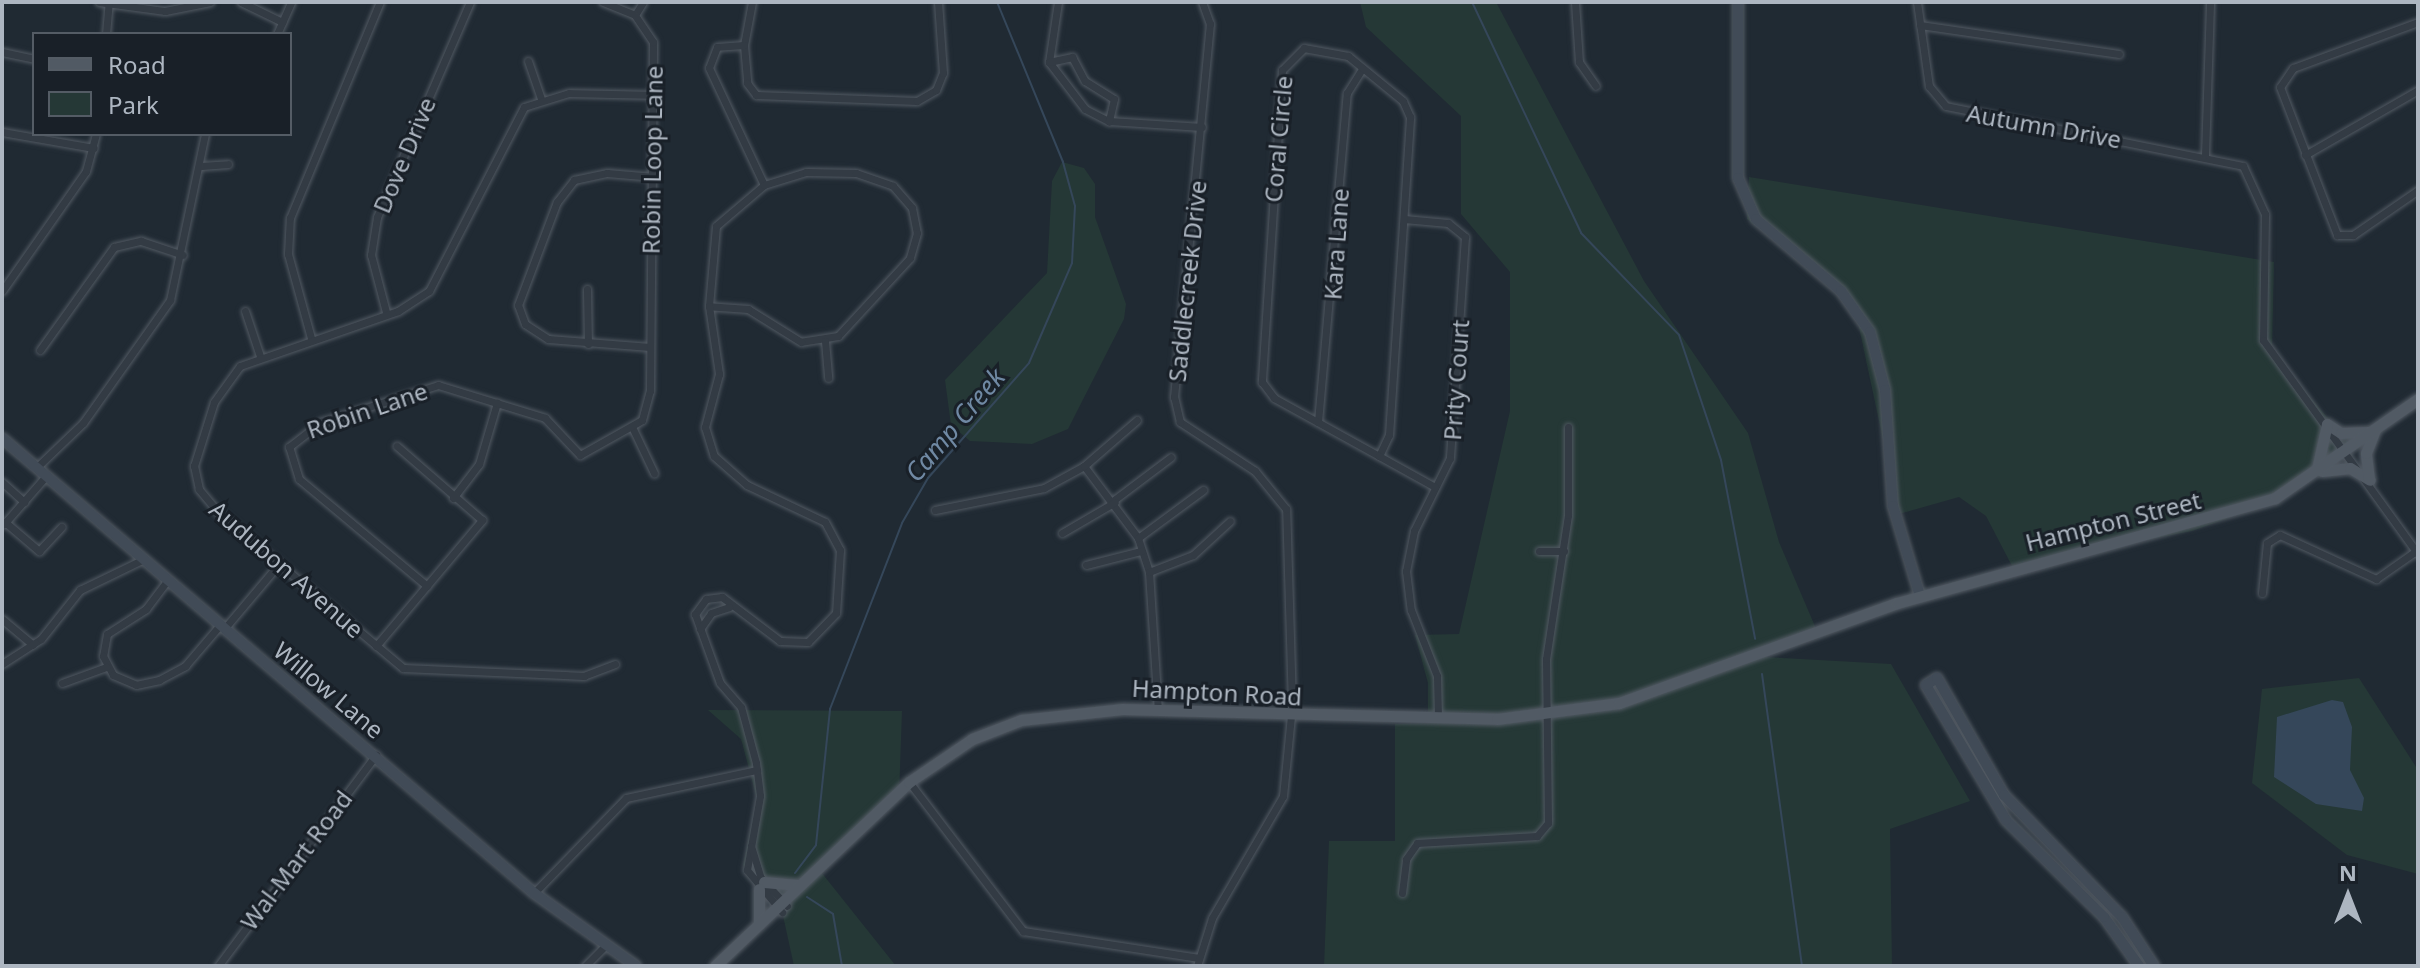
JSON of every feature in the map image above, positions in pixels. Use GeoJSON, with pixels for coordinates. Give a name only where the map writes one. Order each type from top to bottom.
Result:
{"type":"FeatureCollection","features":[{"type":"Feature","properties":{"kind":"main road","name":"Hampton Street"},"geometry":{"type":"LineString","coordinates":[[1796,642],[1920,596],[2228,515],[2275,498],[2418,399]]}},
{"type":"Feature","properties":{"kind":"main road"},"geometry":{"type":"LineString","coordinates":[[2327,424],[2341,433],[2376,430],[2366,453],[2370,480]]}},
{"type":"Feature","properties":{"kind":"main road"},"geometry":{"type":"LineString","coordinates":[[2315,473],[2326,448],[2327,424]]}},
{"type":"Feature","properties":{"kind":"main road"},"geometry":{"type":"LineString","coordinates":[[2315,473],[2350,468],[2370,480]]}},
{"type":"Feature","properties":{"kind":"main road","name":"Hampton Road"},"geometry":{"type":"LineString","coordinates":[[717,965],[759,924],[782,907],[799,885],[909,782],[972,739],[1021,720],[1078,710],[1291,718],[1549,715],[1649,695],[1796,642]]}},
{"type":"Feature","properties":{"kind":"main road"},"geometry":{"type":"LineString","coordinates":[[759,924],[762,886],[799,885]]}},
{"type":"Feature","properties":{"kind":"street"},"geometry":{"type":"LineString","coordinates":[[99,2],[165,11],[210,2]]}},
{"type":"Feature","properties":{"kind":"street"},"geometry":{"type":"LineString","coordinates":[[241,2],[282,22]]}},
{"type":"Feature","properties":{"kind":"street"},"geometry":{"type":"LineString","coordinates":[[278,32],[291,2]]}},
{"type":"Feature","properties":{"kind":"street"},"geometry":{"type":"LineString","coordinates":[[311,338],[288,254],[290,218],[380,2]]}},
{"type":"Feature","properties":{"kind":"street","name":"Dove Drive"},"geometry":{"type":"LineString","coordinates":[[386,312],[371,255],[377,217],[470,2]]}},
{"type":"Feature","properties":{"kind":"street"},"geometry":{"type":"LineString","coordinates":[[602,2],[635,15],[643,2]]}},
{"type":"Feature","properties":{"kind":"street"},"geometry":{"type":"LineString","coordinates":[[752,2],[744,45],[747,83],[770,101],[917,101],[936,90],[943,73],[938,2]]}},
{"type":"Feature","properties":{"kind":"street"},"geometry":{"type":"LineString","coordinates":[[1058,2],[1049,62],[1069,94],[1109,121],[1202,127]]}},
{"type":"Feature","properties":{"kind":"street","name":"Saddlecreek Drive"},"geometry":{"type":"LineString","coordinates":[[1198,962],[1212,918],[1283,796],[1291,718],[1286,509],[1255,471],[1180,422],[1174,397],[1210,24],[1202,2]]}},
{"type":"Feature","properties":{"kind":"street"},"geometry":{"type":"LineString","coordinates":[[1575,2],[1579,62],[1596,86]]}},
{"type":"Feature","properties":{"kind":"street"},"geometry":{"type":"LineString","coordinates":[[1738,2],[1738,178],[1756,219],[1841,291],[1870,332],[1888,415],[1893,506],[1920,596]]}},
{"type":"Feature","properties":{"kind":"street","name":"Autumn Drive"},"geometry":{"type":"LineString","coordinates":[[1917,2],[1929,86],[1961,113],[2205,155],[2243,166],[2261,194],[2263,340],[2370,480],[2417,552]]}},
{"type":"Feature","properties":{"kind":"street"},"geometry":{"type":"LineString","coordinates":[[2205,155],[2210,2]]}},
{"type":"Feature","properties":{"kind":"street"},"geometry":{"type":"LineString","coordinates":[[106,32],[109,3]]}},
{"type":"Feature","properties":{"kind":"street","name":"Robin Loop Lane"},"geometry":{"type":"LineString","coordinates":[[635,15],[653,42],[655,95],[650,347]]}},
{"type":"Feature","properties":{"kind":"street"},"geometry":{"type":"LineString","coordinates":[[2418,22],[2287,72],[2281,92],[2341,237],[2418,190]]}},
{"type":"Feature","properties":{"kind":"street"},"geometry":{"type":"LineString","coordinates":[[1920,25],[2119,54]]}},
{"type":"Feature","properties":{"kind":"street"},"geometry":{"type":"LineString","coordinates":[[744,45],[717,47],[709,68],[764,185]]}},
{"type":"Feature","properties":{"kind":"street","name":"Coral Circle"},"geometry":{"type":"LineString","coordinates":[[1379,456],[1389,435],[1410,117],[1403,101],[1332,48],[1304,48],[1282,70],[1262,382],[1274,398],[1435,487]]}},
{"type":"Feature","properties":{"kind":"street"},"geometry":{"type":"LineString","coordinates":[[2,52],[32,59]]}},
{"type":"Feature","properties":{"kind":"street"},"geometry":{"type":"LineString","coordinates":[[1049,62],[1072,57],[1085,81],[1114,99],[1109,121]]}},
{"type":"Feature","properties":{"kind":"street"},"geometry":{"type":"LineString","coordinates":[[528,61],[541,98],[655,95]]}},
{"type":"Feature","properties":{"kind":"street","name":"Kara Lane"},"geometry":{"type":"LineString","coordinates":[[1318,422],[1347,93],[1362,69]]}},
{"type":"Feature","properties":{"kind":"street"},"geometry":{"type":"LineString","coordinates":[[2305,155],[2418,90]]}},
{"type":"Feature","properties":{"kind":"street","name":"Audubon Avenue"},"geometry":{"type":"LineString","coordinates":[[541,98],[519,111],[502,137],[436,282],[419,300],[260,356],[219,392],[194,466],[203,497],[278,565],[376,646],[419,673],[584,676],[615,664]]}},
{"type":"Feature","properties":{"kind":"street"},"geometry":{"type":"LineString","coordinates":[[2,132],[94,148]]}},
{"type":"Feature","properties":{"kind":"street"},"geometry":{"type":"LineString","coordinates":[[2,291],[94,148],[96,136]]}},
{"type":"Feature","properties":{"kind":"street"},"geometry":{"type":"LineString","coordinates":[[36,468],[83,423],[151,334],[183,255],[205,136]]}},
{"type":"Feature","properties":{"kind":"street"},"geometry":{"type":"LineString","coordinates":[[201,166],[228,164]]}},
{"type":"Feature","properties":{"kind":"street"},"geometry":{"type":"LineString","coordinates":[[709,306],[743,308],[789,338],[825,341],[851,326],[907,263],[916,240],[915,214],[899,190],[856,173],[806,172],[764,185],[716,226],[709,306],[719,374],[705,427],[714,456],[747,485],[825,522],[840,550],[836,613],[808,642],[780,641],[729,607],[722,597],[702,602],[695,614],[720,683],[741,707],[757,770],[751,846],[762,886],[782,907]]}},
{"type":"Feature","properties":{"kind":"street"},"geometry":{"type":"LineString","coordinates":[[654,177],[607,173],[574,180],[530,266],[519,297],[525,324],[548,339],[650,347],[649,401],[633,429],[654,473]]}},
{"type":"Feature","properties":{"kind":"street","name":"Prity Court"},"geometry":{"type":"LineString","coordinates":[[1404,219],[1448,223],[1465,237],[1452,443],[1414,531],[1406,571],[1411,610],[1437,676],[1438,718]]}},
{"type":"Feature","properties":{"kind":"street"},"geometry":{"type":"LineString","coordinates":[[40,350],[114,247],[141,241],[183,255]]}},
{"type":"Feature","properties":{"kind":"street"},"geometry":{"type":"LineString","coordinates":[[587,289],[588,344]]}},
{"type":"Feature","properties":{"kind":"street"},"geometry":{"type":"LineString","coordinates":[[245,311],[260,356]]}},
{"type":"Feature","properties":{"kind":"street"},"geometry":{"type":"LineString","coordinates":[[825,341],[828,378]]}},
{"type":"Feature","properties":{"kind":"street","name":"Robin Lane"},"geometry":{"type":"LineString","coordinates":[[427,586],[299,479],[289,447],[307,428],[423,387],[446,385],[545,418],[580,455],[633,429]]}},
{"type":"Feature","properties":{"kind":"street"},"geometry":{"type":"LineString","coordinates":[[453,498],[479,464],[497,403]]}},
{"type":"Feature","properties":{"kind":"street"},"geometry":{"type":"LineString","coordinates":[[935,510],[1044,488],[1084,466],[1137,420]]}},
{"type":"Feature","properties":{"kind":"street"},"geometry":{"type":"LineString","coordinates":[[1402,893],[1406,859],[1417,843],[1544,832],[1551,812],[1547,649],[1564,551],[1568,427]]}},
{"type":"Feature","properties":{"kind":"street","name":"Willow Lane"},"geometry":{"type":"LineString","coordinates":[[2,438],[534,893],[636,966]]}},
{"type":"Feature","properties":{"kind":"street"},"geometry":{"type":"LineString","coordinates":[[376,646],[482,520],[453,498],[397,446]]}},
{"type":"Feature","properties":{"kind":"street"},"geometry":{"type":"LineString","coordinates":[[1062,533],[1114,501],[1171,457]]}},
{"type":"Feature","properties":{"kind":"street"},"geometry":{"type":"LineString","coordinates":[[1084,466],[1114,501],[1138,538],[1149,572],[1158,711]]}},
{"type":"Feature","properties":{"kind":"street"},"geometry":{"type":"LineString","coordinates":[[46,476],[4,524],[39,551],[61,527]]}},
{"type":"Feature","properties":{"kind":"street"},"geometry":{"type":"LineString","coordinates":[[2,482],[24,502]]}},
{"type":"Feature","properties":{"kind":"street"},"geometry":{"type":"LineString","coordinates":[[1138,538],[1203,490]]}},
{"type":"Feature","properties":{"kind":"street"},"geometry":{"type":"LineString","coordinates":[[1149,572],[1193,555],[1230,521]]}},
{"type":"Feature","properties":{"kind":"street"},"geometry":{"type":"LineString","coordinates":[[2262,593],[2264,552],[2280,535],[2376,579],[2417,552]]}},
{"type":"Feature","properties":{"kind":"street"},"geometry":{"type":"LineString","coordinates":[[1086,565],[1141,551]]}},
{"type":"Feature","properties":{"kind":"street"},"geometry":{"type":"LineString","coordinates":[[1539,551],[1564,551]]}},
{"type":"Feature","properties":{"kind":"street"},"geometry":{"type":"LineString","coordinates":[[2,664],[33,645],[80,590],[142,560]]}},
{"type":"Feature","properties":{"kind":"street"},"geometry":{"type":"LineString","coordinates":[[106,667],[131,685],[159,680],[185,666],[278,565]]}},
{"type":"Feature","properties":{"kind":"street"},"geometry":{"type":"LineString","coordinates":[[106,667],[110,630],[143,611],[167,581]]}},
{"type":"Feature","properties":{"kind":"street"},"geometry":{"type":"LineString","coordinates":[[700,629],[711,613],[729,607]]}},
{"type":"Feature","properties":{"kind":"street"},"geometry":{"type":"LineString","coordinates":[[2,619],[33,645]]}},
{"type":"Feature","properties":{"kind":"street"},"geometry":{"type":"LineString","coordinates":[[62,683],[106,667]]}},
{"type":"Feature","properties":{"kind":"street"},"geometry":{"type":"LineString","coordinates":[[2139,966],[2104,917],[2006,820],[1926,685],[1937,678],[2004,795],[2122,917],[2154,966]]}},
{"type":"Feature","properties":{"kind":"street","name":"Wal-Mart Road"},"geometry":{"type":"LineString","coordinates":[[218,966],[376,755]]}},
{"type":"Feature","properties":{"kind":"street"},"geometry":{"type":"LineString","coordinates":[[534,893],[626,798],[757,770]]}},
{"type":"Feature","properties":{"kind":"street"},"geometry":{"type":"LineString","coordinates":[[909,782],[1023,931],[1198,962]]}},
{"type":"Feature","properties":{"kind":"street"},"geometry":{"type":"LineString","coordinates":[[585,966],[607,944]]}},
{"type":"Feature","properties":{"kind":"green space"},"geometry":{"type":"Polygon","coordinates":[[[1360,2],[1496,2],[1644,281],[1748,433],[1779,542],[1817,631],[1765,657],[1891,664],[1970,801],[1890,829],[1892,966],[1324,966],[1329,841],[1395,841],[1395,724],[1428,723],[1428,683],[1415,635],[1459,634],[1510,411],[1510,272],[1461,214],[1461,116],[1366,27],[1360,2]]]}},
{"type":"Feature","properties":{"kind":"green space"},"geometry":{"type":"Polygon","coordinates":[[[1062,162],[1084,168],[1095,184],[1095,217],[1126,304],[1124,319],[1068,429],[1032,444],[970,441],[951,425],[945,380],[1047,273],[1052,181],[1062,162]]]}},
{"type":"Feature","properties":{"kind":"green space"},"geometry":{"type":"Polygon","coordinates":[[[1749,177],[2274,262],[2272,352],[2353,448],[2274,502],[2192,531],[2012,566],[1986,516],[1959,497],[1899,514],[1854,304],[1747,219],[1749,177]]]}},
{"type":"Feature","properties":{"kind":"green space"},"geometry":{"type":"Polygon","coordinates":[[[2359,678],[2418,770],[2418,874],[2347,855],[2252,783],[2262,689],[2359,678]]]}},
{"type":"Feature","properties":{"kind":"green space"},"geometry":{"type":"Polygon","coordinates":[[[708,710],[902,711],[899,796],[821,872],[896,966],[794,966],[782,911],[743,865],[757,799],[741,739],[708,710]]]}},
{"type":"Feature","properties":{"kind":"water"},"geometry":{"type":"Polygon","coordinates":[[[2332,700],[2343,702],[2352,727],[2350,770],[2364,798],[2362,811],[2316,804],[2274,777],[2277,717],[2332,700]]]}},
{"type":"Feature","properties":{"kind":"waterway","name":"Camp Creek"},"geometry":{"type":"LineString","coordinates":[[795,873],[816,845],[830,709],[902,523],[928,478],[1029,363],[1072,263],[1075,206],[1063,162],[997,2]]}},
{"type":"Feature","properties":{"kind":"waterway"},"geometry":{"type":"LineString","coordinates":[[1472,2],[1581,233],[1679,335],[1721,460],[1755,639]]}},
{"type":"Feature","properties":{"kind":"waterway"},"geometry":{"type":"LineString","coordinates":[[1762,674],[1802,966]]}},
{"type":"Feature","properties":{"kind":"waterway","name":"Camp Creek"},"geometry":{"type":"LineString","coordinates":[[807,897],[833,914],[842,966]]}}]}
